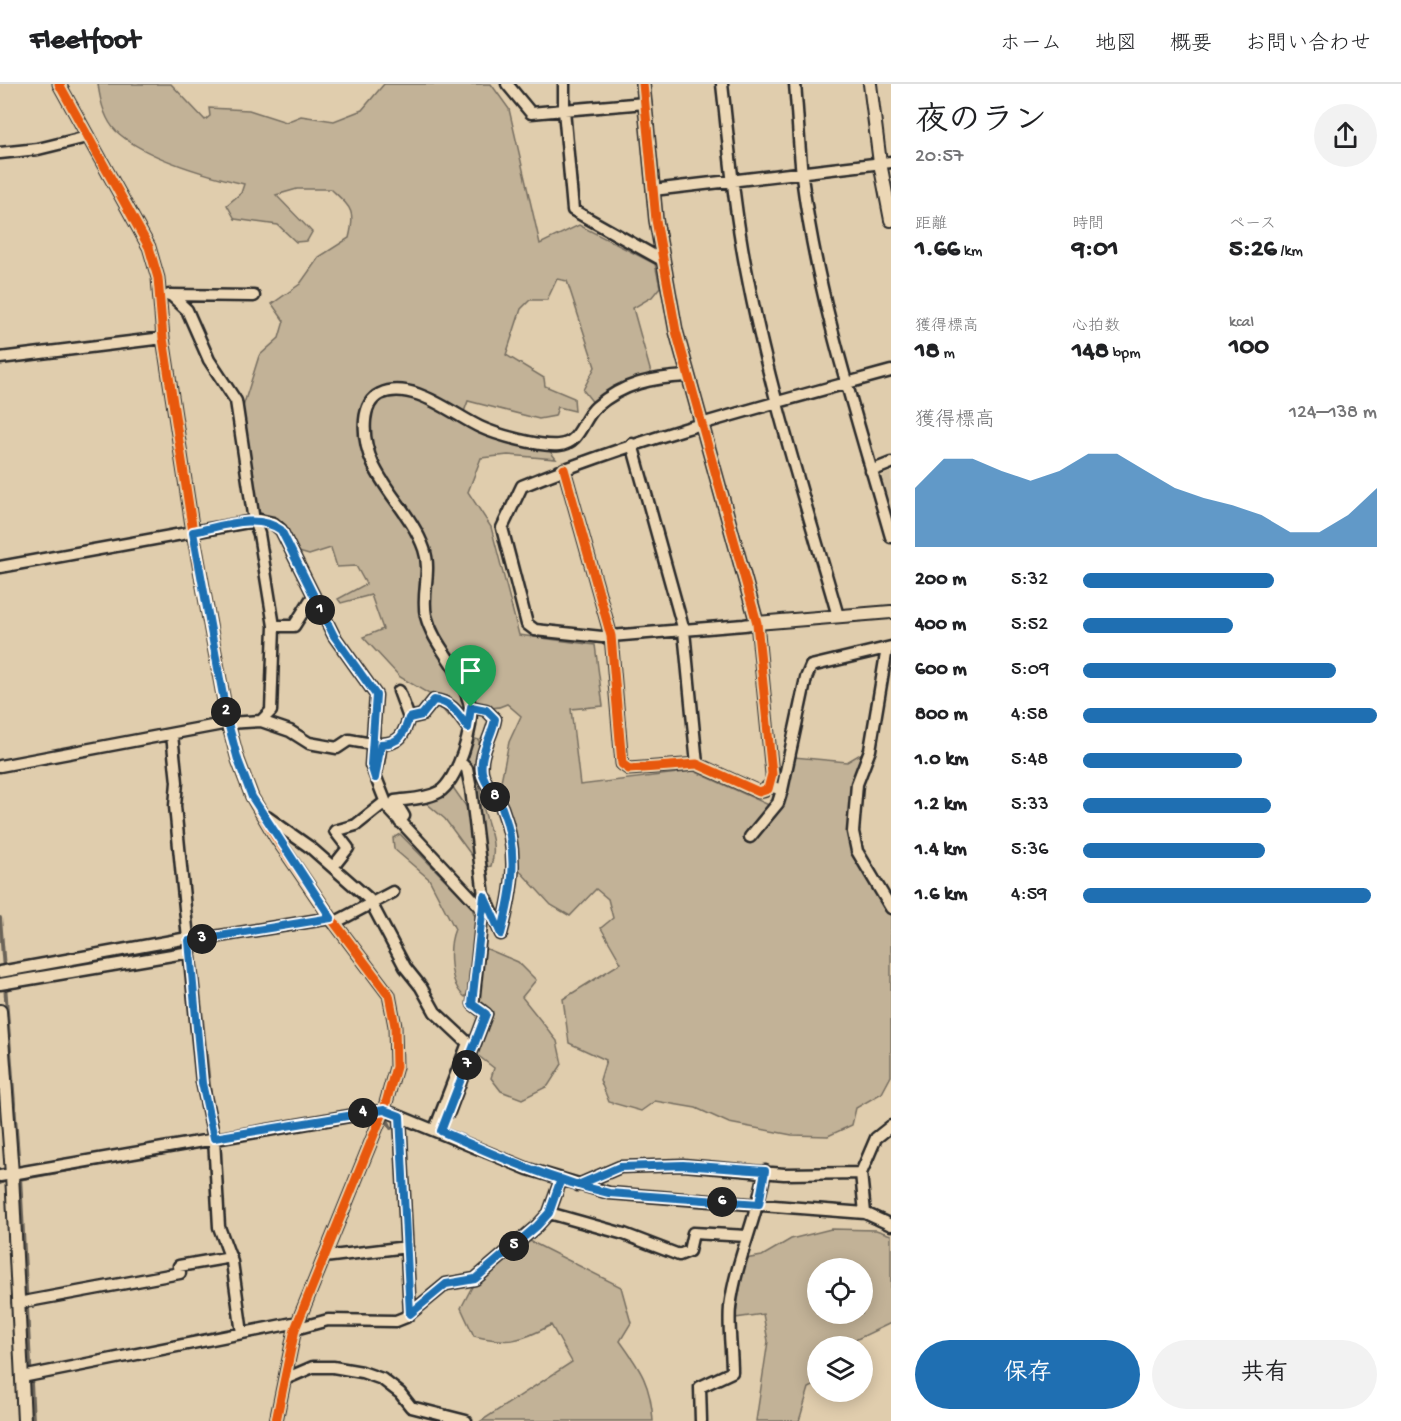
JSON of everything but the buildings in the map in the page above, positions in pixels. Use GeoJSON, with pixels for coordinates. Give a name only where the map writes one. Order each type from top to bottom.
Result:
{"type":"FeatureCollection","features":[{"type":"Feature","properties":{"kind":"street"},"geometry":{"type":"LineString","coordinates":[[59,84],[149,247],[165,295],[163,338],[193,532],[228,723],[238,760],[252,797],[262,813],[333,920],[389,995],[395,1026],[396,1067],[384,1110],[297,1325],[276,1421]]}},
{"type":"Feature","properties":{"kind":"street"},"geometry":{"type":"LineString","coordinates":[[507,84],[531,113],[645,103]]}},
{"type":"Feature","properties":{"kind":"street"},"geometry":{"type":"LineString","coordinates":[[564,84],[564,110],[573,210],[662,260]]}},
{"type":"Feature","properties":{"kind":"street"},"geometry":{"type":"LineString","coordinates":[[643,84],[662,260],[687,376],[757,623],[772,774],[770,786]]}},
{"type":"Feature","properties":{"kind":"street"},"geometry":{"type":"LineString","coordinates":[[722,84],[732,180],[748,281],[778,402],[838,616]]}},
{"type":"Feature","properties":{"kind":"street"},"geometry":{"type":"LineString","coordinates":[[795,84],[802,172],[823,286],[847,383],[891,537]]}},
{"type":"Feature","properties":{"kind":"street"},"geometry":{"type":"LineString","coordinates":[[870,84],[885,163],[891,220]]}},
{"type":"Feature","properties":{"kind":"street"},"geometry":{"type":"LineString","coordinates":[[0,153],[38,148],[87,137]]}},
{"type":"Feature","properties":{"kind":"street"},"geometry":{"type":"LineString","coordinates":[[653,190],[885,163]]}},
{"type":"Feature","properties":{"kind":"street"},"geometry":{"type":"LineString","coordinates":[[165,295],[254,296]]}},
{"type":"Feature","properties":{"kind":"street"},"geometry":{"type":"LineString","coordinates":[[165,295],[187,310],[209,360],[236,401],[254,521],[259,534],[274,626],[271,711],[261,721]]}},
{"type":"Feature","properties":{"kind":"street"},"geometry":{"type":"LineString","coordinates":[[0,358],[163,338]]}},
{"type":"Feature","properties":{"kind":"street"},"geometry":{"type":"LineString","coordinates":[[891,371],[632,444],[564,469],[522,486],[502,528],[527,624],[535,630],[611,636],[891,612]]}},
{"type":"Feature","properties":{"kind":"street"},"geometry":{"type":"LineString","coordinates":[[400,822],[404,816],[395,801],[434,795],[442,790],[460,762],[471,707],[459,676],[434,635],[426,616],[425,551],[371,462],[364,424],[369,405],[382,393],[407,391],[482,428],[560,445],[575,437],[594,409],[628,386],[652,378],[687,376]]}},
{"type":"Feature","properties":{"kind":"street"},"geometry":{"type":"LineString","coordinates":[[632,444],[684,631],[698,764]]}},
{"type":"Feature","properties":{"kind":"street"},"geometry":{"type":"LineString","coordinates":[[871,471],[891,463]]}},
{"type":"Feature","properties":{"kind":"street"},"geometry":{"type":"LineString","coordinates":[[564,469],[611,636],[622,764],[629,769],[698,764],[759,792],[770,786],[782,790]]}},
{"type":"Feature","properties":{"kind":"street"},"geometry":{"type":"LineString","coordinates":[[0,567],[254,521],[273,523],[281,530],[334,636],[376,695],[371,765],[385,802],[400,822],[483,910]]}},
{"type":"Feature","properties":{"kind":"street"},"geometry":{"type":"LineString","coordinates":[[274,626],[294,626],[313,596]]}},
{"type":"Feature","properties":{"kind":"street"},"geometry":{"type":"LineString","coordinates":[[750,837],[778,803],[806,678],[811,666],[889,647],[870,750],[857,784],[852,832],[857,851],[891,908]]}},
{"type":"Feature","properties":{"kind":"street"},"geometry":{"type":"LineString","coordinates":[[375,778],[381,744],[395,743],[402,738],[409,718],[399,691]]}},
{"type":"Feature","properties":{"kind":"street"},"geometry":{"type":"LineString","coordinates":[[409,718],[422,715],[434,700],[445,702],[458,713],[468,728]]}},
{"type":"Feature","properties":{"kind":"street"},"geometry":{"type":"LineString","coordinates":[[471,707],[486,710],[495,719],[482,760],[482,772],[487,786],[500,803],[509,825],[514,852],[513,889],[501,934],[484,896]]}},
{"type":"Feature","properties":{"kind":"street"},"geometry":{"type":"LineString","coordinates":[[0,766],[228,723],[261,721],[290,731],[309,743],[337,748],[349,740],[372,744]]}},
{"type":"Feature","properties":{"kind":"street"},"geometry":{"type":"LineString","coordinates":[[172,735],[177,782],[175,806],[202,1083],[214,1138],[219,1227],[231,1257],[242,1333]]}},
{"type":"Feature","properties":{"kind":"street"},"geometry":{"type":"LineString","coordinates":[[438,1130],[486,1014],[472,1004],[484,896],[471,789],[467,769],[460,762]]}},
{"type":"Feature","properties":{"kind":"street"},"geometry":{"type":"LineString","coordinates":[[333,867],[348,848],[335,831],[356,825],[385,802]]}},
{"type":"Feature","properties":{"kind":"street"},"geometry":{"type":"LineString","coordinates":[[262,813],[311,848],[371,904],[405,968],[421,987],[435,1012],[468,1043],[438,1130]]}},
{"type":"Feature","properties":{"kind":"street"},"geometry":{"type":"LineString","coordinates":[[3,972],[333,920],[393,892]]}},
{"type":"Feature","properties":{"kind":"street"},"geometry":{"type":"LineString","coordinates":[[4,984],[189,944]]}},
{"type":"Feature","properties":{"kind":"street"},"geometry":{"type":"LineString","coordinates":[[0,1011],[6,1175],[24,1302],[27,1376],[24,1421]]}},
{"type":"Feature","properties":{"kind":"street"},"geometry":{"type":"LineString","coordinates":[[6,1175],[384,1110],[438,1130],[528,1169],[609,1193],[865,1213],[891,1225]]}},
{"type":"Feature","properties":{"kind":"street"},"geometry":{"type":"LineString","coordinates":[[400,1116],[410,1314]]}},
{"type":"Feature","properties":{"kind":"street"},"geometry":{"type":"LineString","coordinates":[[865,1213],[861,1173],[876,1138],[891,1126]]}},
{"type":"Feature","properties":{"kind":"street"},"geometry":{"type":"LineString","coordinates":[[578,1185],[620,1167],[683,1165],[784,1174],[861,1173]]}},
{"type":"Feature","properties":{"kind":"street"},"geometry":{"type":"LineString","coordinates":[[701,1421],[700,1387],[732,1372],[730,1308],[747,1236],[759,1204],[765,1171]]}},
{"type":"Feature","properties":{"kind":"street"},"geometry":{"type":"LineString","coordinates":[[27,1376],[242,1333],[328,1320],[396,1322],[410,1314],[446,1284],[475,1279],[537,1226],[549,1213],[561,1179]]}},
{"type":"Feature","properties":{"kind":"street"},"geometry":{"type":"LineString","coordinates":[[549,1213],[624,1234],[679,1256],[689,1251],[693,1233],[747,1236]]}},
{"type":"Feature","properties":{"kind":"street"},"geometry":{"type":"LineString","coordinates":[[324,1257],[407,1247]]}},
{"type":"Feature","properties":{"kind":"street"},"geometry":{"type":"LineString","coordinates":[[24,1302],[180,1273],[179,1266],[231,1257]]}},
{"type":"Feature","properties":{"kind":"street"},"geometry":{"type":"LineString","coordinates":[[285,1379],[313,1367],[333,1367],[362,1372],[382,1379],[400,1393],[411,1407],[466,1421]]}},
{"type":"Feature","properties":{"kind":"shaded area"},"geometry":{"type":"Polygon","coordinates":[[[98,84],[171,84],[205,120],[210,116],[209,108],[249,110],[286,122],[301,116],[334,121],[362,110],[384,84],[491,84],[509,109],[540,244],[579,225],[655,264],[660,287],[652,297],[633,308],[651,373],[608,392],[594,404],[583,390],[595,367],[567,281],[557,279],[547,300],[530,300],[521,309],[506,355],[544,378],[545,386],[574,398],[575,411],[558,407],[555,416],[539,419],[468,401],[461,420],[549,450],[556,459],[508,455],[481,458],[468,492],[491,527],[519,635],[595,645],[603,706],[571,709],[580,785],[694,771],[771,806],[794,757],[847,762],[862,753],[849,804],[848,833],[853,856],[891,916],[891,1076],[882,1093],[856,1108],[852,1125],[828,1136],[792,1135],[729,1123],[696,1108],[655,1101],[641,1111],[609,1102],[600,1080],[606,1060],[569,1043],[563,999],[621,963],[601,928],[613,918],[608,899],[596,889],[570,916],[551,905],[518,869],[512,823],[500,786],[509,742],[521,716],[507,704],[491,708],[465,707],[448,716],[431,695],[400,677],[363,637],[383,629],[371,595],[341,603],[338,599],[366,584],[356,566],[337,567],[331,548],[309,555],[299,552],[285,525],[257,511],[242,410],[259,356],[279,338],[284,321],[272,304],[300,284],[319,257],[349,238],[352,221],[350,210],[331,189],[297,189],[276,195],[312,232],[307,241],[296,242],[278,225],[235,219],[227,205],[241,193],[244,184],[177,164],[128,141],[108,121],[101,103],[98,84]]]}},
{"type":"Feature","properties":{"kind":"shaded area"},"geometry":{"type":"Polygon","coordinates":[[[891,472],[891,516],[881,483],[884,475],[891,472]]]}},
{"type":"Feature","properties":{"kind":"shaded area"},"geometry":{"type":"Polygon","coordinates":[[[472,738],[479,740],[481,797],[492,840],[493,857],[491,866],[487,867],[472,770],[466,761],[472,738]]]}},
{"type":"Feature","properties":{"kind":"shaded area"},"geometry":{"type":"Polygon","coordinates":[[[452,786],[468,809],[475,860],[445,819],[425,802],[443,796],[452,786]]]}},
{"type":"Feature","properties":{"kind":"shaded area"},"geometry":{"type":"Polygon","coordinates":[[[400,834],[471,906],[477,921],[469,992],[465,997],[455,983],[451,964],[451,945],[455,929],[429,879],[394,849],[393,838],[400,834]]]}},
{"type":"Feature","properties":{"kind":"shaded area"},"geometry":{"type":"Polygon","coordinates":[[[485,948],[518,962],[536,980],[522,997],[557,1041],[562,1064],[548,1086],[522,1099],[501,1091],[491,1078],[494,1068],[476,1054],[493,1014],[477,1000],[485,948]]]}},
{"type":"Feature","properties":{"kind":"shaded area"},"geometry":{"type":"Polygon","coordinates":[[[831,1229],[876,1230],[891,1235],[891,1323],[863,1336],[807,1336],[807,1395],[799,1421],[756,1421],[768,1341],[763,1314],[735,1318],[745,1259],[762,1256],[791,1239],[831,1229]]]}},
{"type":"Feature","properties":{"kind":"shaded area"},"geometry":{"type":"Polygon","coordinates":[[[530,1241],[621,1287],[631,1323],[620,1341],[644,1378],[650,1397],[653,1421],[481,1421],[572,1362],[551,1325],[514,1340],[486,1339],[474,1336],[461,1308],[474,1283],[530,1241]]]}},
{"type":"Feature","properties":{"kind":"waterway"},"geometry":{"type":"LineString","coordinates":[[0,918],[4,969]]}},
{"type":"Feature","properties":{"kind":"waterway"},"geometry":{"type":"LineString","coordinates":[[194,944],[210,1094]]}},
{"type":"Feature","properties":{"kind":"waterway"},"geometry":{"type":"LineString","coordinates":[[4,977],[187,945]]}},
{"type":"Feature","properties":{"kind":"waterway"},"geometry":{"type":"LineString","coordinates":[[5,985],[18,1156]]}},
{"type":"Feature","properties":{"kind":"waterway"},"geometry":{"type":"LineString","coordinates":[[386,1118],[391,1128]]}},
{"type":"Feature","properties":{"kind":"waterway"},"geometry":{"type":"LineString","coordinates":[[19,1179],[118,1161]]}},
{"type":"Feature","properties":{"kind":"waterway"},"geometry":{"type":"LineString","coordinates":[[20,1177],[33,1421]]}},
{"type":"Feature","properties":{"kind":"cycle path"},"geometry":{"type":"LineString","coordinates":[[59,84],[149,247],[158,278],[163,338],[193,532],[228,723],[238,760],[252,797],[275,836],[331,918],[389,995],[395,1026],[396,1067],[384,1110],[295,1329],[276,1421]]}},
{"type":"Feature","properties":{"kind":"cycle path"},"geometry":{"type":"LineString","coordinates":[[564,469],[611,636],[622,764],[629,769],[697,764],[759,792],[768,789],[772,774],[757,623],[676,331],[656,220],[643,84]]}},
{"type":"Feature","properties":{"kind":"route"},"geometry":{"type":"LineString","coordinates":[[471,707],[468,728],[450,705],[434,700],[430,709],[422,715],[409,718],[402,738],[395,743],[381,744],[375,778],[371,765],[376,695],[359,668],[334,636],[281,530],[273,523],[259,520],[193,532],[228,723],[238,760],[252,797],[275,836],[331,918],[189,941],[202,1083],[214,1138],[384,1110],[400,1116],[410,1314],[446,1284],[475,1279],[537,1226],[549,1213],[561,1179],[578,1185],[620,1167],[683,1165],[765,1171],[759,1204],[609,1193],[586,1188],[561,1179],[528,1169],[441,1131],[486,1014],[472,1004],[484,896],[489,902],[493,918],[501,934],[513,889],[514,852],[509,825],[500,803],[487,786],[482,772],[486,743],[494,727],[495,719],[492,713],[471,707]]}}]}
